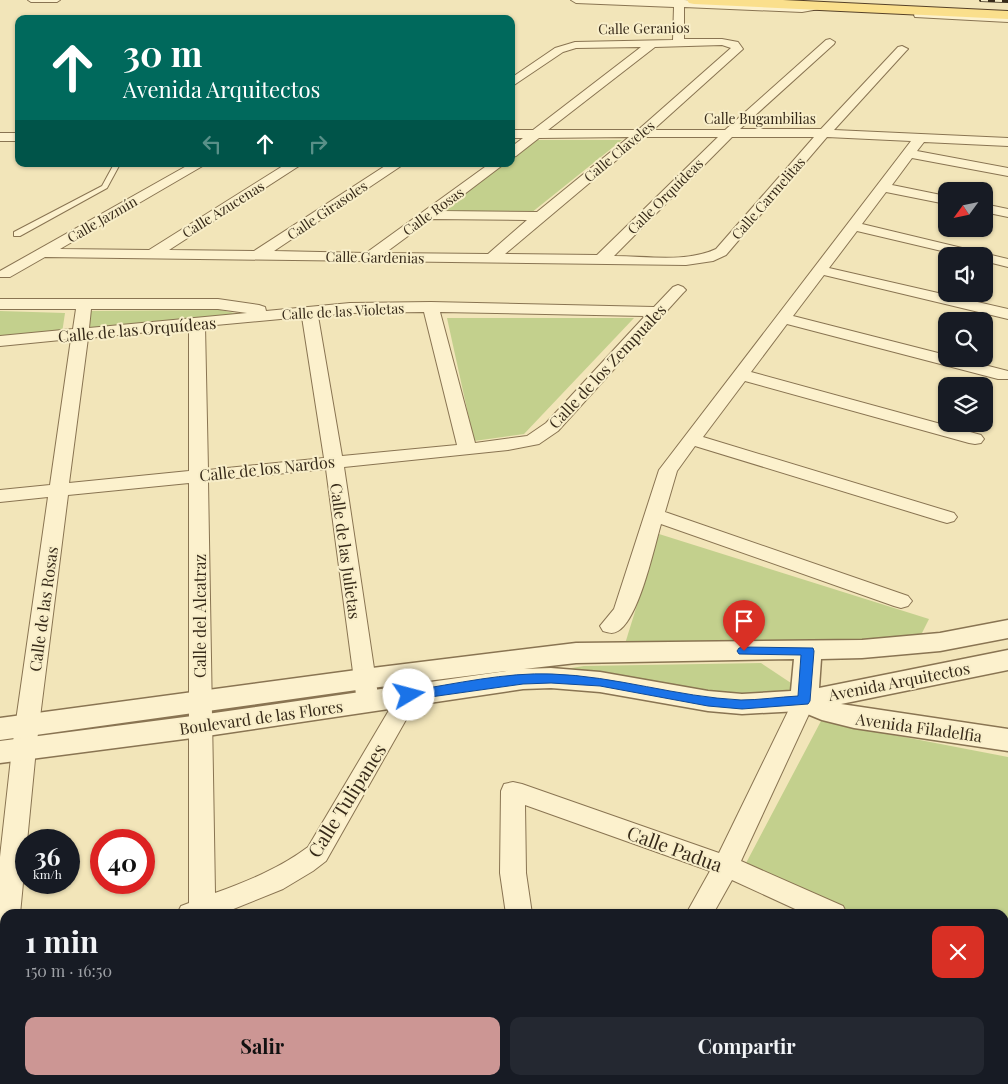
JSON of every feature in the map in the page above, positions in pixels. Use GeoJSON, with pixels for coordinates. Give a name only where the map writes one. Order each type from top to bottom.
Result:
{"type":"FeatureCollection","features":[{"type":"Feature","properties":{"kind":"main road"},"geometry":{"type":"LineString","coordinates":[[694,0],[778,6],[1008,15]]}},
{"type":"Feature","properties":{"kind":"main road"},"geometry":{"type":"LineString","coordinates":[[799,0],[1008,10]]}},
{"type":"Feature","properties":{"kind":"street"},"geometry":{"type":"LineString","coordinates":[[576,0],[778,6]]}},
{"type":"Feature","properties":{"kind":"street"},"geometry":{"type":"LineString","coordinates":[[678,43],[679,2]]}},
{"type":"Feature","properties":{"kind":"street"},"geometry":{"type":"LineString","coordinates":[[829,8],[1008,19]]}},
{"type":"Feature","properties":{"kind":"street","name":"Calle Orquídeas"},"geometry":{"type":"LineString","coordinates":[[601,260],[730,132],[830,42]]}},
{"type":"Feature","properties":{"kind":"street"},"geometry":{"type":"LineString","coordinates":[[515,150],[653,43]]}},
{"type":"Feature","properties":{"kind":"street","name":"Calle Geranios"},"geometry":{"type":"LineString","coordinates":[[515,81],[559,50],[585,44],[730,43]]}},
{"type":"Feature","properties":{"kind":"street","name":"Calle Claveles"},"geometry":{"type":"LineString","coordinates":[[491,259],[540,216],[642,133],[737,48],[730,43]]}},
{"type":"Feature","properties":{"kind":"street","name":"Calle Carmelitas"},"geometry":{"type":"LineString","coordinates":[[708,258],[721,252],[824,132],[902,48]]}},
{"type":"Feature","properties":{"kind":"street","name":"Calle Bugambilias"},"geometry":{"type":"LineString","coordinates":[[515,134],[824,132],[914,146],[1008,142]]}},
{"type":"Feature","properties":{"kind":"street"},"geometry":{"type":"LineString","coordinates":[[611,626],[624,612],[668,470],[914,146],[1008,172]]}},
{"type":"Feature","properties":{"kind":"street","name":"Calle Jazmín"},"geometry":{"type":"LineString","coordinates":[[5,274],[194,167]]}},
{"type":"Feature","properties":{"kind":"street","name":"Calle Azucenas"},"geometry":{"type":"LineString","coordinates":[[151,255],[290,167]]}},
{"type":"Feature","properties":{"kind":"street","name":"Calle Girasoles"},"geometry":{"type":"LineString","coordinates":[[257,256],[392,167]]}},
{"type":"Feature","properties":{"kind":"street","name":"Calle Rosas"},"geometry":{"type":"LineString","coordinates":[[370,257],[493,167]]}},
{"type":"Feature","properties":{"kind":"street"},"geometry":{"type":"LineString","coordinates":[[882,188],[938,198]]}},
{"type":"Feature","properties":{"kind":"street"},"geometry":{"type":"LineString","coordinates":[[993,210],[1008,213]]}},
{"type":"Feature","properties":{"kind":"street"},"geometry":{"type":"LineString","coordinates":[[428,215],[540,216]]}},
{"type":"Feature","properties":{"kind":"street"},"geometry":{"type":"LineString","coordinates":[[853,226],[940,247]]}},
{"type":"Feature","properties":{"kind":"street","name":"Calle Gardenias"},"geometry":{"type":"LineString","coordinates":[[42,253],[686,261],[708,258]]}},
{"type":"Feature","properties":{"kind":"street"},"geometry":{"type":"LineString","coordinates":[[993,260],[1008,263]]}},
{"type":"Feature","properties":{"kind":"street"},"geometry":{"type":"LineString","coordinates":[[820,270],[1008,314]]}},
{"type":"Feature","properties":{"kind":"street","name":"Calle de los Zempuales"},"geometry":{"type":"LineString","coordinates":[[533,440],[552,427],[678,290]]}},
{"type":"Feature","properties":{"kind":"street","name":"Calle de las Violetas"},"geometry":{"type":"LineString","coordinates":[[0,304],[218,304],[240,306],[273,315],[350,308],[431,307],[657,312]]}},
{"type":"Feature","properties":{"kind":"street","name":"Calle de las Rosas"},"geometry":{"type":"LineString","coordinates":[[7,909],[13,739],[59,490],[84,305]]}},
{"type":"Feature","properties":{"kind":"street"},"geometry":{"type":"LineString","coordinates":[[431,307],[467,448]]}},
{"type":"Feature","properties":{"kind":"street","name":"Calle de las Julietas"},"geometry":{"type":"LineString","coordinates":[[309,311],[334,461],[366,690]]}},
{"type":"Feature","properties":{"kind":"street","name":"Calle de las Orquídeas"},"geometry":{"type":"LineString","coordinates":[[0,341],[198,324],[273,315]]}},
{"type":"Feature","properties":{"kind":"street"},"geometry":{"type":"LineString","coordinates":[[783,318],[1004,375]]}},
{"type":"Feature","properties":{"kind":"street","name":"Calle del Alcatraz"},"geometry":{"type":"LineString","coordinates":[[196,909],[200,714],[198,324]]}},
{"type":"Feature","properties":{"kind":"street"},"geometry":{"type":"LineString","coordinates":[[740,374],[975,439]]}},
{"type":"Feature","properties":{"kind":"street"},"geometry":{"type":"LineString","coordinates":[[691,439],[947,516]]}},
{"type":"Feature","properties":{"kind":"street","name":"Calle de los Nardos"},"geometry":{"type":"LineString","coordinates":[[0,496],[508,445],[533,440]]}},
{"type":"Feature","properties":{"kind":"street"},"geometry":{"type":"LineString","coordinates":[[655,515],[901,601]]}},
{"type":"Feature","properties":{"kind":"street","name":"Avenida Arquitectos"},"geometry":{"type":"LineString","coordinates":[[523,670],[576,653],[808,651],[913,645],[1008,629]]}},
{"type":"Feature","properties":{"kind":"street"},"geometry":{"type":"LineString","coordinates":[[702,909],[726,866],[804,701],[808,651]]}},
{"type":"Feature","properties":{"kind":"street","name":"Avenida Arquitectos"},"geometry":{"type":"LineString","coordinates":[[523,670],[551,678],[600,682],[708,701],[742,704],[804,701],[1008,660]]}},
{"type":"Feature","properties":{"kind":"street","name":"Boulevard de las Flores"},"geometry":{"type":"LineString","coordinates":[[13,739],[523,670]]}},
{"type":"Feature","properties":{"kind":"street","name":"Calle Tulipanes"},"geometry":{"type":"LineString","coordinates":[[201,909],[289,874],[306,864],[317,854],[407,685]]}},
{"type":"Feature","properties":{"kind":"street","name":"Avenida Filadelfia"},"geometry":{"type":"LineString","coordinates":[[804,701],[833,713],[1008,740]]}},
{"type":"Feature","properties":{"kind":"street","name":"Calle Padua"},"geometry":{"type":"LineString","coordinates":[[518,909],[513,873],[513,791],[726,866],[823,909]]}},
{"type":"Feature","properties":{"kind":"lane"},"geometry":{"type":"LineString","coordinates":[[31,0],[57,0]]}},
{"type":"Feature","properties":{"kind":"lane"},"geometry":{"type":"LineString","coordinates":[[17,234],[105,187],[115,167]]}},
{"type":"Feature","properties":{"kind":"green space"},"geometry":{"type":"Polygon","coordinates":[[[536,140],[622,140],[531,213],[438,212],[500,167],[515,167],[515,156],[536,140]]]}},
{"type":"Feature","properties":{"kind":"green space"},"geometry":{"type":"Polygon","coordinates":[[[221,310],[243,315],[83,332],[89,311],[221,310]]]}},
{"type":"Feature","properties":{"kind":"green space"},"geometry":{"type":"Polygon","coordinates":[[[0,311],[65,313],[62,333],[0,339],[0,311]]]}},
{"type":"Feature","properties":{"kind":"green space"},"geometry":{"type":"Polygon","coordinates":[[[447,318],[634,318],[524,434],[474,441],[447,318]]]}},
{"type":"Feature","properties":{"kind":"green space"},"geometry":{"type":"Polygon","coordinates":[[[659,534],[929,619],[919,639],[624,647],[659,534]]]}},
{"type":"Feature","properties":{"kind":"green space"},"geometry":{"type":"Polygon","coordinates":[[[761,663],[794,685],[794,696],[742,700],[546,672],[584,666],[761,663]]]}},
{"type":"Feature","properties":{"kind":"green space"},"geometry":{"type":"Polygon","coordinates":[[[821,721],[1008,757],[1008,909],[846,909],[745,865],[821,721]]]}},
{"type":"Feature","properties":{"kind":"railway"},"geometry":{"type":"LineString","coordinates":[[981,0],[1008,1]]}},
{"type":"Feature","properties":{"kind":"route"},"geometry":{"type":"LineString","coordinates":[[409,695],[523,679],[551,678],[600,682],[708,701],[742,704],[804,701],[808,651],[744,651]]}}]}
